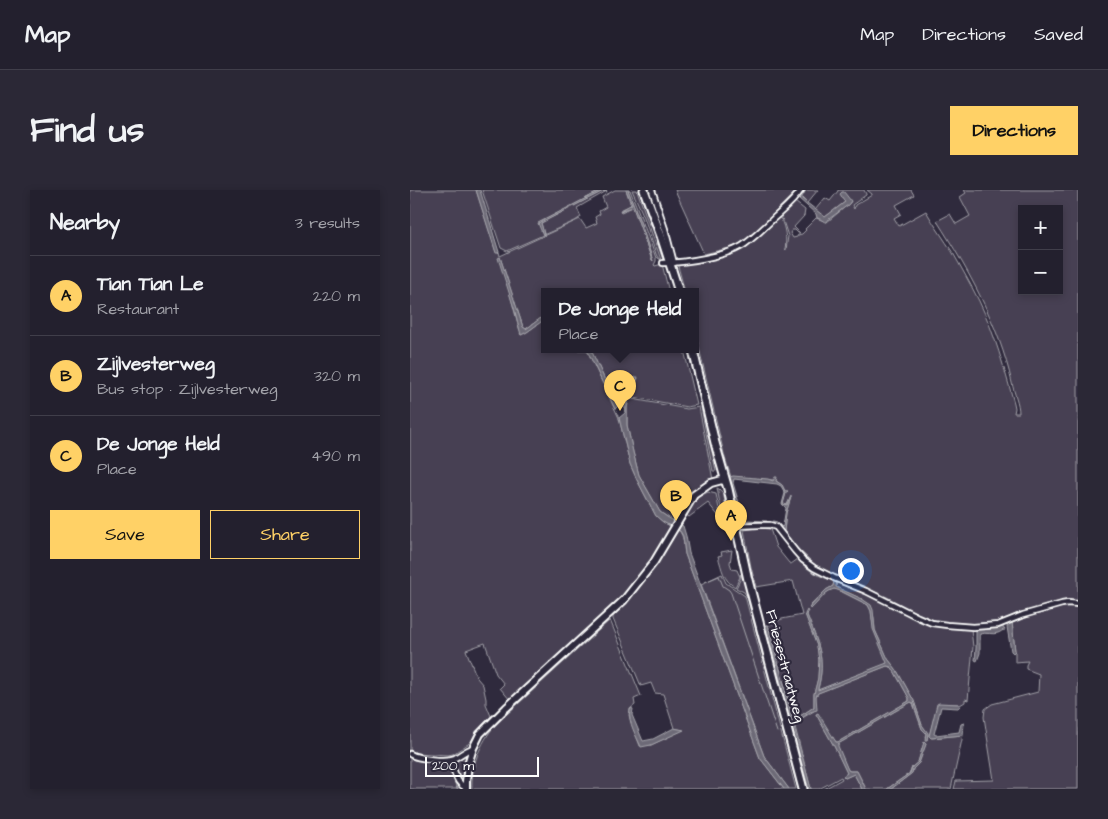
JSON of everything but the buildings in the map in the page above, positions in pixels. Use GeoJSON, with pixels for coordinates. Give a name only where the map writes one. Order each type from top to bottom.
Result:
{"type":"FeatureCollection","features":[{"type":"Feature","properties":{"kind":"main road"},"geometry":{"type":"LineString","coordinates":[[644,190],[677,288]]}},
{"type":"Feature","properties":{"kind":"main road","name":"Friesestraatweg"},"geometry":{"type":"LineString","coordinates":[[693,353],[702,405],[715,443],[734,526],[803,789]]}},
{"type":"Feature","properties":{"kind":"main road"},"geometry":{"type":"LineString","coordinates":[[466,789],[468,764],[472,748],[480,734],[624,600],[654,562],[692,497],[711,484],[723,482]]}},
{"type":"Feature","properties":{"kind":"street"},"geometry":{"type":"LineString","coordinates":[[652,190],[665,229],[669,263],[728,252],[745,244],[784,209],[801,190]]}},
{"type":"Feature","properties":{"kind":"street"},"geometry":{"type":"LineString","coordinates":[[734,526],[770,525],[776,527],[803,560],[814,568],[918,617],[939,624],[973,627],[998,625],[1023,615],[1062,604],[1078,604]]}},
{"type":"Feature","properties":{"kind":"street"},"geometry":{"type":"LineString","coordinates":[[410,754],[417,757],[448,760],[472,748]]}},
{"type":"Feature","properties":{"kind":"street"},"geometry":{"type":"LineString","coordinates":[[455,758],[453,765],[457,781],[466,789]]}},
{"type":"Feature","properties":{"kind":"street"},"geometry":{"type":"LineString","coordinates":[[448,760],[453,765]]}},
{"type":"Feature","properties":{"kind":"shaded area"},"geometry":{"type":"Polygon","coordinates":[[[410,190],[476,190],[496,252],[499,252],[500,256],[580,219],[586,228],[597,223],[595,217],[600,214],[599,211],[606,207],[602,197],[615,190],[626,190],[631,205],[620,210],[621,212],[633,207],[653,261],[628,190],[630,190],[656,258],[654,265],[662,264],[668,288],[541,288],[541,318],[526,329],[523,327],[500,257],[520,334],[527,332],[541,322],[541,353],[588,353],[619,418],[630,464],[637,480],[656,516],[672,527],[654,559],[622,597],[510,700],[500,688],[504,684],[496,674],[485,643],[466,650],[477,678],[483,685],[486,704],[491,716],[475,734],[471,742],[453,754],[417,753],[410,750],[410,190]]]}},
{"type":"Feature","properties":{"kind":"shaded area"},"geometry":{"type":"Polygon","coordinates":[[[476,190],[480,190],[498,253],[496,253],[476,190]]]}},
{"type":"Feature","properties":{"kind":"shaded area"},"geometry":{"type":"Polygon","coordinates":[[[482,190],[602,190],[539,223],[544,234],[541,223],[603,191],[605,192],[577,208],[581,217],[575,221],[507,251],[501,248],[482,190]]]}},
{"type":"Feature","properties":{"kind":"shaded area"},"geometry":{"type":"Polygon","coordinates":[[[602,190],[607,192],[603,191],[541,223],[543,235],[538,223],[602,190]]]}},
{"type":"Feature","properties":{"kind":"shaded area"},"geometry":{"type":"Polygon","coordinates":[[[626,190],[628,190],[653,261],[633,207],[620,211],[632,204],[626,190]]]}},
{"type":"Feature","properties":{"kind":"shaded area"},"geometry":{"type":"Polygon","coordinates":[[[632,190],[637,190],[661,260],[656,254],[644,217],[632,190]]]}},
{"type":"Feature","properties":{"kind":"shaded area"},"geometry":{"type":"Polygon","coordinates":[[[639,190],[642,190],[665,260],[663,260],[639,190]]]}},
{"type":"Feature","properties":{"kind":"shaded area"},"geometry":{"type":"Polygon","coordinates":[[[675,190],[797,190],[749,238],[733,247],[704,254],[675,190]]]}},
{"type":"Feature","properties":{"kind":"shaded area"},"geometry":{"type":"Polygon","coordinates":[[[803,190],[806,190],[802,199],[825,217],[845,202],[840,194],[842,192],[851,201],[825,222],[817,218],[816,214],[798,198],[803,190]]]}},
{"type":"Feature","properties":{"kind":"shaded area"},"geometry":{"type":"Polygon","coordinates":[[[806,190],[818,190],[807,203],[801,197],[806,190]]]}},
{"type":"Feature","properties":{"kind":"shaded area"},"geometry":{"type":"Polygon","coordinates":[[[838,190],[864,190],[866,195],[852,205],[854,209],[855,205],[872,195],[867,190],[911,190],[914,195],[896,205],[901,214],[894,218],[899,226],[926,211],[953,253],[985,313],[1007,377],[1015,408],[1014,413],[1019,413],[1006,361],[991,319],[960,259],[937,221],[950,214],[956,224],[970,216],[960,197],[966,193],[964,190],[1078,190],[1078,601],[1067,600],[1016,614],[995,623],[972,624],[929,619],[887,597],[813,565],[784,531],[786,513],[791,497],[787,505],[783,503],[788,491],[785,491],[782,485],[775,480],[731,477],[699,348],[699,288],[684,288],[678,266],[726,255],[743,248],[779,218],[785,230],[786,250],[788,236],[781,215],[795,202],[805,210],[804,216],[794,227],[800,233],[792,230],[790,233],[793,238],[802,234],[816,218],[827,222],[851,201],[845,201],[825,217],[815,210],[825,198],[830,201],[838,190]]]}},
{"type":"Feature","properties":{"kind":"shaded area"},"geometry":{"type":"Polygon","coordinates":[[[500,257],[523,327],[526,329],[541,318],[541,322],[521,335],[514,308],[498,258],[500,257]]]}},
{"type":"Feature","properties":{"kind":"shaded area"},"geometry":{"type":"Polygon","coordinates":[[[588,353],[592,353],[610,391],[638,377],[630,395],[635,380],[611,393],[618,406],[615,409],[588,353]]]}},
{"type":"Feature","properties":{"kind":"shaded area"},"geometry":{"type":"Polygon","coordinates":[[[592,353],[685,353],[697,405],[687,407],[628,396],[630,388],[625,386],[623,393],[615,393],[615,397],[623,397],[621,406],[618,406],[611,393],[635,380],[631,395],[638,378],[610,391],[592,353]]]}},
{"type":"Feature","properties":{"kind":"shaded area"},"geometry":{"type":"Polygon","coordinates":[[[689,353],[692,353],[701,404],[689,353]]]}},
{"type":"Feature","properties":{"kind":"shaded area"},"geometry":{"type":"Polygon","coordinates":[[[627,398],[687,409],[699,407],[713,480],[698,489],[675,522],[660,512],[639,475],[627,425],[629,399],[627,399],[626,409],[623,407],[627,398]]]}},
{"type":"Feature","properties":{"kind":"shaded area"},"geometry":{"type":"Polygon","coordinates":[[[627,399],[629,399],[627,425],[639,475],[660,512],[683,526],[689,553],[764,756],[789,789],[784,789],[760,758],[685,554],[683,536],[680,531],[656,516],[630,464],[619,418],[625,413],[627,399]]]}},
{"type":"Feature","properties":{"kind":"shaded area"},"geometry":{"type":"Polygon","coordinates":[[[701,407],[703,407],[707,419],[716,471],[713,471],[701,407]]]}},
{"type":"Feature","properties":{"kind":"shaded area"},"geometry":{"type":"Polygon","coordinates":[[[730,477],[773,481],[777,477],[776,481],[782,485],[785,491],[788,491],[783,504],[787,505],[791,496],[786,513],[784,531],[813,565],[800,554],[780,527],[773,523],[773,521],[777,522],[783,526],[786,508],[782,504],[785,493],[781,486],[734,479],[733,483],[744,520],[767,521],[767,523],[743,522],[741,521],[730,477]]]}},
{"type":"Feature","properties":{"kind":"shaded area"},"geometry":{"type":"Polygon","coordinates":[[[717,488],[724,496],[726,514],[722,514],[717,488]]]}},
{"type":"Feature","properties":{"kind":"shaded area"},"geometry":{"type":"Polygon","coordinates":[[[708,492],[716,494],[721,519],[708,503],[689,517],[685,514],[694,499],[708,492]]]}},
{"type":"Feature","properties":{"kind":"shaded area"},"geometry":{"type":"Polygon","coordinates":[[[770,529],[776,547],[789,563],[791,564],[798,559],[814,573],[834,581],[833,586],[826,590],[810,606],[811,609],[832,589],[836,589],[868,605],[873,625],[888,662],[818,690],[821,669],[820,651],[807,615],[808,612],[805,614],[817,646],[819,660],[818,678],[814,694],[814,707],[794,720],[768,625],[782,619],[802,615],[793,581],[756,587],[744,530],[770,529]]]}},
{"type":"Feature","properties":{"kind":"shaded area"},"geometry":{"type":"Polygon","coordinates":[[[676,530],[682,535],[685,554],[760,758],[784,789],[472,789],[475,763],[485,740],[495,725],[610,620],[641,696],[634,699],[635,705],[630,709],[629,715],[640,746],[651,745],[683,730],[674,728],[663,694],[655,693],[651,683],[641,686],[613,619],[634,593],[676,530]]]}},
{"type":"Feature","properties":{"kind":"shaded area"},"geometry":{"type":"Polygon","coordinates":[[[732,550],[730,563],[732,569],[737,570],[740,577],[735,587],[725,578],[718,556],[722,555],[721,552],[732,550]]]}},
{"type":"Feature","properties":{"kind":"shaded area"},"geometry":{"type":"Polygon","coordinates":[[[722,574],[726,583],[745,596],[796,789],[789,789],[764,756],[701,584],[722,574]]]}},
{"type":"Feature","properties":{"kind":"shaded area"},"geometry":{"type":"Polygon","coordinates":[[[740,574],[748,585],[801,789],[798,789],[747,597],[744,592],[736,588],[741,578],[740,574]]]}},
{"type":"Feature","properties":{"kind":"shaded area"},"geometry":{"type":"Polygon","coordinates":[[[834,581],[837,581],[836,587],[871,605],[875,630],[888,659],[896,669],[914,701],[922,725],[928,733],[927,740],[925,740],[926,733],[922,729],[911,702],[838,744],[848,770],[857,771],[866,789],[862,789],[854,774],[845,778],[843,776],[847,773],[816,714],[818,713],[836,742],[838,742],[909,701],[893,669],[887,666],[818,693],[816,696],[817,710],[810,712],[792,725],[766,625],[768,625],[794,720],[814,707],[814,694],[818,678],[819,660],[817,646],[805,614],[807,610],[807,615],[820,651],[821,668],[818,690],[887,663],[873,629],[871,611],[868,605],[834,589],[826,593],[811,609],[809,608],[826,590],[833,586],[834,581]]]}},
{"type":"Feature","properties":{"kind":"shaded area"},"geometry":{"type":"Polygon","coordinates":[[[837,583],[864,592],[916,619],[932,625],[971,629],[973,647],[968,700],[965,699],[965,702],[960,705],[938,704],[929,736],[932,738],[963,735],[951,789],[891,789],[912,773],[919,763],[926,744],[924,743],[918,762],[912,767],[910,773],[887,789],[866,789],[857,771],[848,770],[837,746],[838,744],[911,702],[922,729],[926,733],[925,737],[927,740],[928,734],[922,725],[914,701],[896,669],[888,659],[875,630],[871,606],[862,599],[836,587],[837,583]]]}},
{"type":"Feature","properties":{"kind":"shaded area"},"geometry":{"type":"Polygon","coordinates":[[[1066,605],[1078,606],[1078,789],[954,789],[956,781],[994,780],[984,717],[985,709],[992,704],[1038,692],[1039,674],[1026,669],[1028,661],[1015,662],[1012,622],[1066,605]]]}},
{"type":"Feature","properties":{"kind":"shaded area"},"geometry":{"type":"Polygon","coordinates":[[[1012,622],[1015,651],[1013,653],[1007,627],[1012,622]]]}},
{"type":"Feature","properties":{"kind":"shaded area"},"geometry":{"type":"Polygon","coordinates":[[[1002,626],[1005,630],[998,633],[980,634],[980,653],[977,661],[975,660],[976,630],[1002,626]]]}},
{"type":"Feature","properties":{"kind":"shaded area"},"geometry":{"type":"Polygon","coordinates":[[[887,666],[893,669],[909,701],[838,742],[836,742],[816,714],[847,773],[845,778],[854,774],[862,789],[824,789],[842,779],[841,777],[819,789],[811,789],[794,723],[814,711],[818,693],[887,666]]]}},
{"type":"Feature","properties":{"kind":"shaded area"},"geometry":{"type":"Polygon","coordinates":[[[937,704],[959,704],[960,706],[958,708],[941,707],[934,734],[959,732],[961,724],[964,723],[963,735],[931,738],[929,736],[937,704]]]}},
{"type":"Feature","properties":{"kind":"shaded area"},"geometry":{"type":"Polygon","coordinates":[[[631,708],[633,709],[632,715],[643,741],[653,739],[674,728],[684,730],[651,745],[641,747],[631,722],[631,708]]]}},
{"type":"Feature","properties":{"kind":"shaded area"},"geometry":{"type":"Polygon","coordinates":[[[794,727],[811,789],[809,789],[792,728],[794,727]]]}},
{"type":"Feature","properties":{"kind":"shaded area"},"geometry":{"type":"Polygon","coordinates":[[[924,742],[926,744],[919,763],[912,773],[891,789],[887,789],[910,773],[912,767],[918,762],[924,742]]]}},
{"type":"Feature","properties":{"kind":"shaded area"},"geometry":{"type":"Polygon","coordinates":[[[468,752],[464,765],[463,782],[460,781],[457,775],[455,764],[459,758],[468,752]]]}},
{"type":"Feature","properties":{"kind":"shaded area"},"geometry":{"type":"Polygon","coordinates":[[[410,758],[447,764],[453,773],[458,789],[410,789],[410,758]]]}},
{"type":"Feature","properties":{"kind":"waterway"},"geometry":{"type":"LineString","coordinates":[[705,582],[719,576],[723,586],[731,593],[777,732]]}},
{"type":"Feature","properties":{"kind":"waterway"},"geometry":{"type":"LineString","coordinates":[[410,758],[427,761]]}},
{"type":"Feature","properties":{"kind":"waterway"},"geometry":{"type":"LineString","coordinates":[[433,762],[448,764],[457,789]]}},
{"type":"Feature","properties":{"kind":"place","name":"De Jonge Held"},"geometry":{"type":"Point","coordinates":[620,411]}},
{"type":"Feature","properties":{"kind":"place","name":"Zijlvesterweg"},"geometry":{"type":"Point","coordinates":[676,521]}},
{"type":"Feature","properties":{"kind":"place","name":"Tian Tian Le"},"geometry":{"type":"Point","coordinates":[731,541]}}]}
